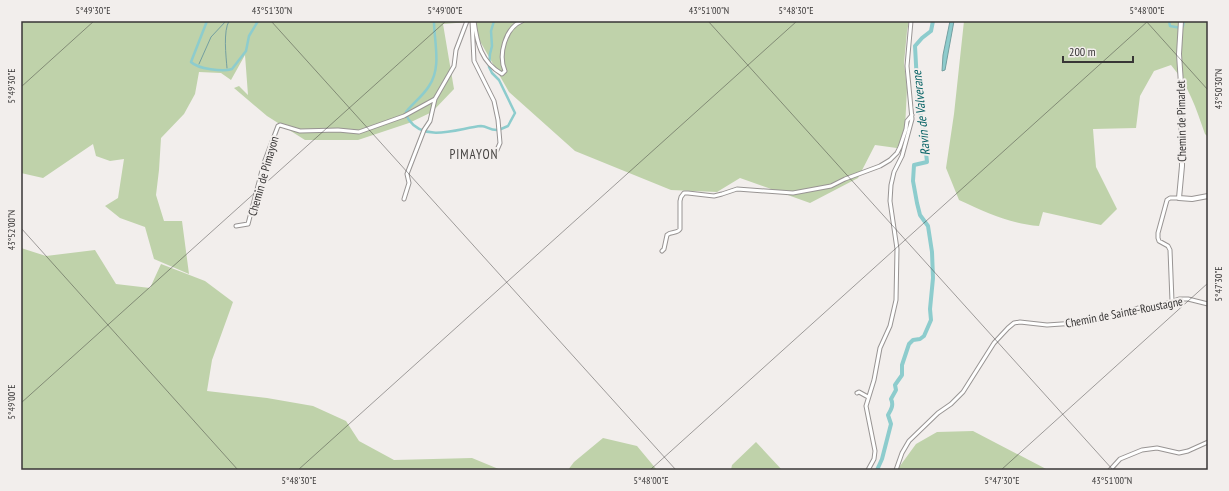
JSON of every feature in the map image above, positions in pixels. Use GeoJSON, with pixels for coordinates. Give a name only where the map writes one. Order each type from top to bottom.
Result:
{"type":"FeatureCollection","features":[{"type":"Feature","properties":{"kind":"street"},"geometry":{"type":"LineString","coordinates":[[404,198],[409,183],[407,174],[423,131],[430,121],[435,99],[454,66],[456,50],[467,21]]}},
{"type":"Feature","properties":{"kind":"street"},"geometry":{"type":"LineString","coordinates":[[473,21],[477,40],[484,58],[501,74],[504,73],[502,60],[508,34],[514,25],[522,21]]}},
{"type":"Feature","properties":{"kind":"street"},"geometry":{"type":"LineString","coordinates":[[473,21],[474,61],[477,70],[494,101],[498,120],[500,143],[497,150]]}},
{"type":"Feature","properties":{"kind":"street"},"geometry":{"type":"LineString","coordinates":[[868,470],[874,459],[875,451],[866,406],[874,380],[880,348],[889,330],[896,300],[897,249],[890,201],[891,184],[894,172],[902,156],[912,115],[907,66],[911,21]]}},
{"type":"Feature","properties":{"kind":"street","name":"Chemin de Pimarlet"},"geometry":{"type":"LineString","coordinates":[[1179,198],[1182,166],[1182,90],[1179,54],[1181,21]]}},
{"type":"Feature","properties":{"kind":"street","name":"Chemin de Pimayon"},"geometry":{"type":"LineString","coordinates":[[236,226],[248,224],[264,163],[279,125],[300,131],[345,130],[359,132],[406,115],[435,99]]}},
{"type":"Feature","properties":{"kind":"street"},"geometry":{"type":"LineString","coordinates":[[662,252],[667,235],[678,232],[680,229],[680,201],[684,193],[714,196],[737,189],[793,193],[831,186],[880,166],[890,160],[897,153],[900,147],[908,120],[912,115]]}},
{"type":"Feature","properties":{"kind":"street"},"geometry":{"type":"LineString","coordinates":[[1172,301],[1170,250],[1168,246],[1159,241],[1158,236],[1167,202],[1170,198],[1187,199],[1208,196]]}},
{"type":"Feature","properties":{"kind":"street","name":"Chemin de Sainte-Roustagne"},"geometry":{"type":"LineString","coordinates":[[896,470],[908,441],[963,392],[989,350],[1014,323],[1020,322],[1047,325],[1076,323],[1111,317],[1138,308],[1161,305],[1172,301],[1185,299],[1208,304]]}},
{"type":"Feature","properties":{"kind":"street"},"geometry":{"type":"LineString","coordinates":[[857,394],[859,392],[868,397]]}},
{"type":"Feature","properties":{"kind":"street"},"geometry":{"type":"LineString","coordinates":[[1110,470],[1120,459],[1142,450],[1157,448],[1179,453],[1188,451],[1208,442]]}},
{"type":"Feature","properties":{"kind":"green space"},"geometry":{"type":"Polygon","coordinates":[[[21,21],[909,21],[904,63],[907,88],[904,149],[875,145],[858,178],[810,203],[740,178],[717,192],[671,190],[575,151],[509,92],[469,22],[443,24],[454,89],[432,112],[409,123],[358,140],[305,140],[267,116],[234,88],[239,86],[248,95],[245,55],[231,80],[221,73],[199,72],[195,94],[184,114],[161,138],[156,195],[164,221],[182,221],[189,274],[154,259],[145,227],[120,218],[105,206],[118,198],[124,159],[110,161],[96,156],[93,144],[43,178],[21,173],[21,21]]]}},
{"type":"Feature","properties":{"kind":"green space"},"geometry":{"type":"Polygon","coordinates":[[[964,21],[1208,21],[1208,137],[1205,134],[1195,106],[1183,81],[1171,65],[1154,71],[1140,96],[1136,128],[1093,129],[1096,167],[1117,209],[1101,225],[1043,212],[1039,226],[1028,225],[998,217],[959,200],[946,168],[954,114],[964,21]]]}},
{"type":"Feature","properties":{"kind":"green space"},"geometry":{"type":"Polygon","coordinates":[[[21,248],[46,256],[95,250],[116,284],[150,288],[161,264],[205,281],[233,302],[212,360],[207,391],[267,398],[313,406],[346,421],[359,441],[394,460],[472,458],[501,470],[21,470],[21,248]]]}},
{"type":"Feature","properties":{"kind":"green space"},"geometry":{"type":"Polygon","coordinates":[[[973,431],[1048,470],[897,470],[916,444],[937,432],[973,431]]]}},
{"type":"Feature","properties":{"kind":"green space"},"geometry":{"type":"Polygon","coordinates":[[[603,438],[637,446],[657,470],[568,470],[574,462],[603,438]]]}},
{"type":"Feature","properties":{"kind":"green space"},"geometry":{"type":"Polygon","coordinates":[[[756,442],[782,470],[731,470],[732,465],[756,442]]]}},
{"type":"Feature","properties":{"kind":"water"},"geometry":{"type":"Polygon","coordinates":[[[950,21],[954,21],[945,70],[942,71],[943,55],[950,21]]]}},
{"type":"Feature","properties":{"kind":"waterway"},"geometry":{"type":"LineString","coordinates":[[207,21],[191,62],[205,68],[223,70],[232,69],[246,51],[249,36],[258,21]]}},
{"type":"Feature","properties":{"kind":"waterway"},"geometry":{"type":"LineString","coordinates":[[199,64],[211,37],[226,21]]}},
{"type":"Feature","properties":{"kind":"waterway"},"geometry":{"type":"LineString","coordinates":[[227,68],[225,37],[229,21]]}},
{"type":"Feature","properties":{"kind":"waterway"},"geometry":{"type":"LineString","coordinates":[[434,21],[436,63],[433,79],[427,90],[406,112],[407,117],[416,127],[433,133],[481,126],[493,130],[499,130]]}},
{"type":"Feature","properties":{"kind":"waterway"},"geometry":{"type":"LineString","coordinates":[[494,21],[491,31],[492,46],[489,67],[492,73],[499,80],[515,113],[508,126],[501,129]]}},
{"type":"Feature","properties":{"kind":"waterway","name":"Ravin de Valverane"},"geometry":{"type":"LineString","coordinates":[[877,470],[882,459],[891,424],[888,415],[892,405],[891,399],[896,390],[895,385],[902,375],[902,365],[909,344],[913,340],[920,339],[924,336],[931,320],[930,309],[933,278],[932,252],[928,226],[920,215],[913,181],[914,165],[927,162],[924,133],[918,101],[915,46],[931,31],[933,21]]}},
{"type":"Feature","properties":{"kind":"waterway"},"geometry":{"type":"LineString","coordinates":[[1169,21],[1170,26],[1181,28],[1184,21]]}},
{"type":"Feature","properties":{"kind":"district","name":"PIMAYON"},"geometry":{"type":"Point","coordinates":[474,154]}}]}
